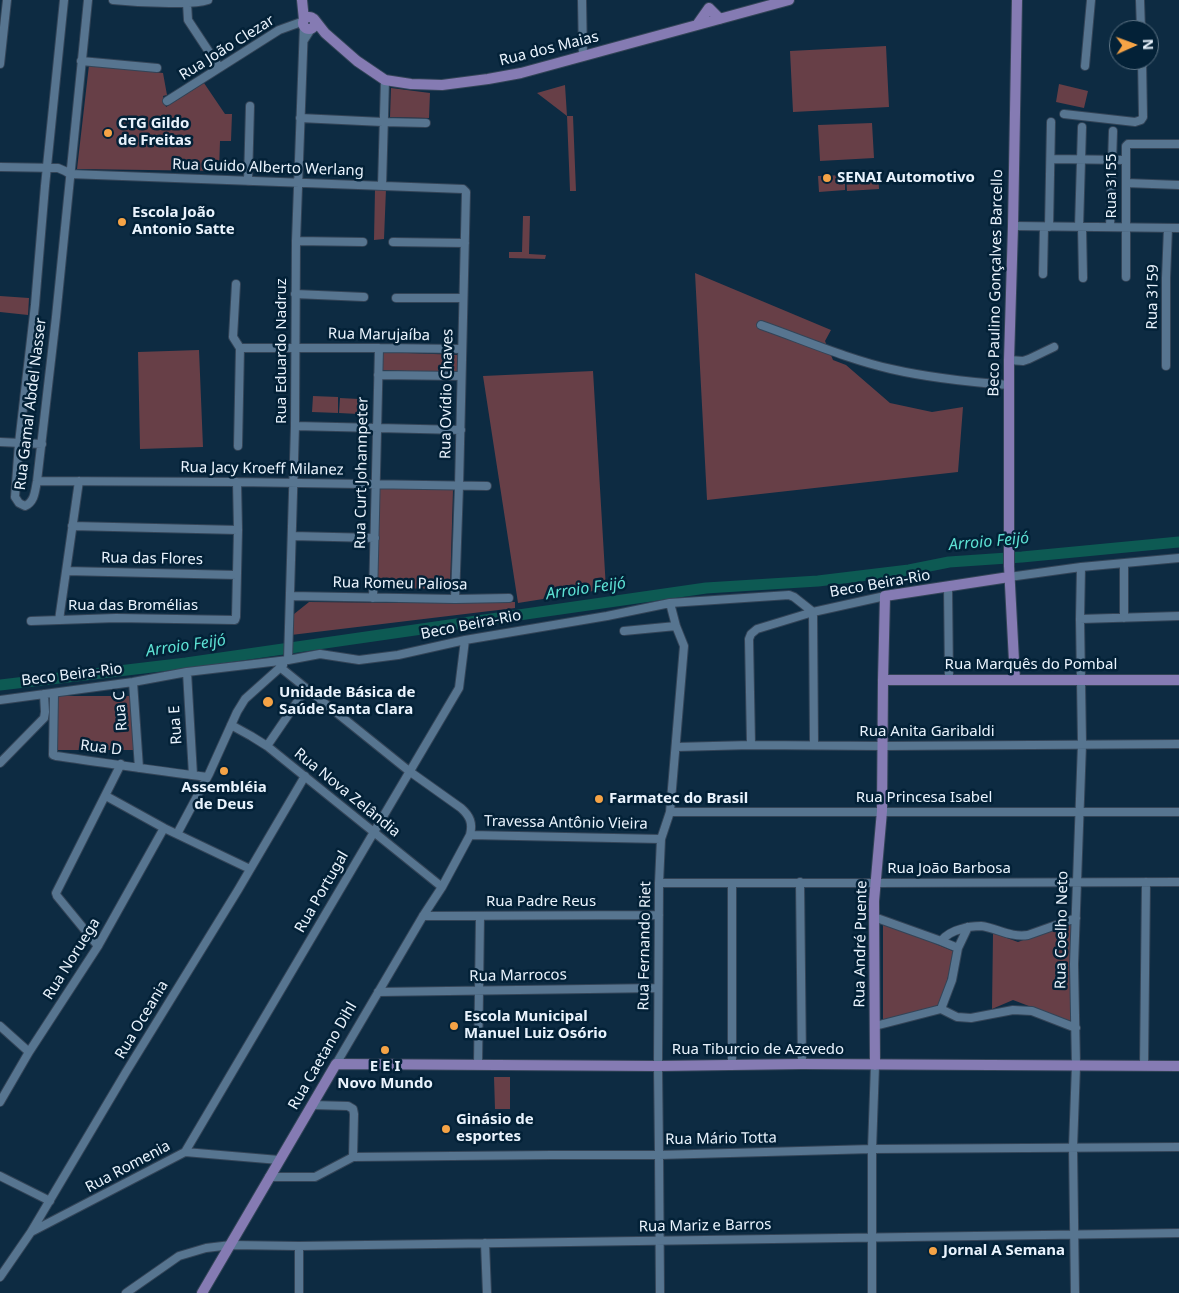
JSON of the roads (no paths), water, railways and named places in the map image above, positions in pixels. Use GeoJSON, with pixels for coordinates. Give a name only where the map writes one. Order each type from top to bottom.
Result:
{"type":"FeatureCollection","features":[{"type":"Feature","properties":{"kind":"main road"},"geometry":{"type":"LineString","coordinates":[[304,0],[309,23]]}},
{"type":"Feature","properties":{"kind":"main road","name":"Rua dos Maias"},"geometry":{"type":"LineString","coordinates":[[309,23],[325,33],[357,62],[385,80],[411,84],[451,84],[521,72],[790,0]]}},
{"type":"Feature","properties":{"kind":"main road","name":"Beco Paulino Gonçalves Barcello"},"geometry":{"type":"LineString","coordinates":[[1015,680],[1009,577],[1009,360],[1017,0]]}},
{"type":"Feature","properties":{"kind":"main road","name":"Beco Beira-Rio"},"geometry":{"type":"LineString","coordinates":[[885,596],[1009,577]]}},
{"type":"Feature","properties":{"kind":"main road","name":"Rua André Puente"},"geometry":{"type":"LineString","coordinates":[[875,1065],[874,917],[875,883],[882,811],[885,596]]}},
{"type":"Feature","properties":{"kind":"main road","name":"Rua Marquês do Pombal"},"geometry":{"type":"LineString","coordinates":[[883,680],[1179,680]]}},
{"type":"Feature","properties":{"kind":"main road","name":"Rua Tiburcio de Azevedo"},"geometry":{"type":"LineString","coordinates":[[336,1064],[478,1066],[802,1064],[1179,1066]]}},
{"type":"Feature","properties":{"kind":"main road","name":"Rua Caetano Dihl"},"geometry":{"type":"LineString","coordinates":[[202,1293],[336,1064]]}},
{"type":"Feature","properties":{"kind":"street"},"geometry":{"type":"LineString","coordinates":[[0,64],[7,0]]}},
{"type":"Feature","properties":{"kind":"street","name":"Rua Gamal Abdel Nasser"},"geometry":{"type":"LineString","coordinates":[[64,0],[15,497],[19,503],[25,506],[30,504],[34,498],[42,444],[88,0]]}},
{"type":"Feature","properties":{"kind":"street"},"geometry":{"type":"LineString","coordinates":[[113,0],[145,3],[187,3],[208,0]]}},
{"type":"Feature","properties":{"kind":"street"},"geometry":{"type":"LineString","coordinates":[[582,0],[583,56]]}},
{"type":"Feature","properties":{"kind":"street"},"geometry":{"type":"LineString","coordinates":[[1085,66],[1091,0]]}},
{"type":"Feature","properties":{"kind":"street"},"geometry":{"type":"LineString","coordinates":[[1140,0],[1141,20]]}},
{"type":"Feature","properties":{"kind":"street"},"geometry":{"type":"LineString","coordinates":[[187,3],[188,20],[219,67]]}},
{"type":"Feature","properties":{"kind":"street","name":"Rua Eduardo Nadruz"},"geometry":{"type":"LineString","coordinates":[[288,657],[294,483],[296,241],[300,118],[303,42],[309,23]]}},
{"type":"Feature","properties":{"kind":"street","name":"Rua João Clezar"},"geometry":{"type":"LineString","coordinates":[[167,101],[279,30],[309,23]]}},
{"type":"Feature","properties":{"kind":"street"},"geometry":{"type":"LineString","coordinates":[[81,61],[156,68]]}},
{"type":"Feature","properties":{"kind":"street"},"geometry":{"type":"LineString","coordinates":[[1064,114],[1135,122],[1141,120],[1143,117],[1142,70]]}},
{"type":"Feature","properties":{"kind":"street"},"geometry":{"type":"LineString","coordinates":[[382,186],[385,80]]}},
{"type":"Feature","properties":{"kind":"street"},"geometry":{"type":"LineString","coordinates":[[248,181],[250,106]]}},
{"type":"Feature","properties":{"kind":"street"},"geometry":{"type":"LineString","coordinates":[[300,118],[426,123]]}},
{"type":"Feature","properties":{"kind":"street"},"geometry":{"type":"LineString","coordinates":[[1043,274],[1047,227],[1051,122]]}},
{"type":"Feature","properties":{"kind":"street"},"geometry":{"type":"LineString","coordinates":[[1082,127],[1081,227],[1083,278]]}},
{"type":"Feature","properties":{"kind":"street"},"geometry":{"type":"LineString","coordinates":[[1110,227],[1113,131]]}},
{"type":"Feature","properties":{"kind":"street","name":"Rua 3155"},"geometry":{"type":"LineString","coordinates":[[1126,278],[1127,144],[1179,144]]}},
{"type":"Feature","properties":{"kind":"street"},"geometry":{"type":"LineString","coordinates":[[1050,159],[1126,160]]}},
{"type":"Feature","properties":{"kind":"street","name":"Rua Guido Alberto Werlang"},"geometry":{"type":"LineString","coordinates":[[0,167],[60,169],[70,174],[464,190]]}},
{"type":"Feature","properties":{"kind":"street"},"geometry":{"type":"LineString","coordinates":[[1126,183],[1179,184]]}},
{"type":"Feature","properties":{"kind":"street","name":"Rua Ovídio Chaves"},"geometry":{"type":"LineString","coordinates":[[455,599],[461,430],[466,192],[464,190]]}},
{"type":"Feature","properties":{"kind":"street"},"geometry":{"type":"LineString","coordinates":[[1013,226],[1179,228]]}},
{"type":"Feature","properties":{"kind":"street","name":"Rua 3159"},"geometry":{"type":"LineString","coordinates":[[1166,366],[1168,228]]}},
{"type":"Feature","properties":{"kind":"street"},"geometry":{"type":"LineString","coordinates":[[296,241],[363,242]]}},
{"type":"Feature","properties":{"kind":"street"},"geometry":{"type":"LineString","coordinates":[[393,242],[465,243]]}},
{"type":"Feature","properties":{"kind":"street"},"geometry":{"type":"LineString","coordinates":[[236,284],[233,337],[240,348],[238,446]]}},
{"type":"Feature","properties":{"kind":"street"},"geometry":{"type":"LineString","coordinates":[[296,294],[364,297]]}},
{"type":"Feature","properties":{"kind":"street"},"geometry":{"type":"LineString","coordinates":[[396,298],[463,298]]}},
{"type":"Feature","properties":{"kind":"street"},"geometry":{"type":"LineString","coordinates":[[761,325],[890,369],[938,378],[1009,385]]}},
{"type":"Feature","properties":{"kind":"street"},"geometry":{"type":"LineString","coordinates":[[1009,360],[1030,359],[1054,347]]}},
{"type":"Feature","properties":{"kind":"street","name":"Rua Marujaíba"},"geometry":{"type":"LineString","coordinates":[[240,348],[462,350]]}},
{"type":"Feature","properties":{"kind":"street","name":"Rua Curt Johannpeter"},"geometry":{"type":"LineString","coordinates":[[373,598],[379,348]]}},
{"type":"Feature","properties":{"kind":"street"},"geometry":{"type":"LineString","coordinates":[[378,375],[461,376]]}},
{"type":"Feature","properties":{"kind":"street"},"geometry":{"type":"LineString","coordinates":[[295,426],[461,430]]}},
{"type":"Feature","properties":{"kind":"street"},"geometry":{"type":"LineString","coordinates":[[0,442],[42,444]]}},
{"type":"Feature","properties":{"kind":"street","name":"Rua Jacy Kroeff Milanez"},"geometry":{"type":"LineString","coordinates":[[37,481],[487,486]]}},
{"type":"Feature","properties":{"kind":"street"},"geometry":{"type":"LineString","coordinates":[[59,620],[79,481]]}},
{"type":"Feature","properties":{"kind":"street"},"geometry":{"type":"LineString","coordinates":[[237,482],[237,575]]}},
{"type":"Feature","properties":{"kind":"street"},"geometry":{"type":"LineString","coordinates":[[72,526],[238,530]]}},
{"type":"Feature","properties":{"kind":"street"},"geometry":{"type":"LineString","coordinates":[[292,536],[374,538]]}},
{"type":"Feature","properties":{"kind":"street","name":"Beco Beira-Rio"},"geometry":{"type":"LineString","coordinates":[[1009,577],[1081,567],[1179,558]]}},
{"type":"Feature","properties":{"kind":"street"},"geometry":{"type":"LineString","coordinates":[[1124,564],[1124,618]]}},
{"type":"Feature","properties":{"kind":"street","name":"Rua Coelho Neto"},"geometry":{"type":"LineString","coordinates":[[1075,1293],[1073,1147],[1076,1028],[1074,964],[1082,744],[1081,567]]}},
{"type":"Feature","properties":{"kind":"street","name":"Rua das Flores"},"geometry":{"type":"LineString","coordinates":[[66,571],[237,575]]}},
{"type":"Feature","properties":{"kind":"street","name":"Rua das Bromélias"},"geometry":{"type":"LineString","coordinates":[[31,621],[116,618],[235,620],[237,575]]}},
{"type":"Feature","properties":{"kind":"street"},"geometry":{"type":"LineString","coordinates":[[948,587],[950,680]]}},
{"type":"Feature","properties":{"kind":"street","name":"Beco Beira-Rio"},"geometry":{"type":"LineString","coordinates":[[0,700],[133,682],[288,657],[320,654],[359,660],[398,655],[465,640],[607,616],[670,603],[788,595],[794,597],[813,612],[885,596]]}},
{"type":"Feature","properties":{"kind":"street","name":"Rua Romeu Paliosa"},"geometry":{"type":"LineString","coordinates":[[290,596],[510,598]]}},
{"type":"Feature","properties":{"kind":"street","name":"Rua Fernando Riet"},"geometry":{"type":"LineString","coordinates":[[660,1293],[659,883],[661,839],[670,812],[684,646],[670,603]]}},
{"type":"Feature","properties":{"kind":"street"},"geometry":{"type":"LineString","coordinates":[[751,745],[749,639],[751,634],[757,629],[813,612],[814,746]]}},
{"type":"Feature","properties":{"kind":"street"},"geometry":{"type":"LineString","coordinates":[[1080,619],[1179,616]]}},
{"type":"Feature","properties":{"kind":"street"},"geometry":{"type":"LineString","coordinates":[[624,631],[676,626]]}},
{"type":"Feature","properties":{"kind":"street","name":"Rua Portugal"},"geometry":{"type":"LineString","coordinates":[[185,1152],[459,688],[465,640]]}},
{"type":"Feature","properties":{"kind":"street"},"geometry":{"type":"LineString","coordinates":[[177,834],[245,699],[281,668],[288,657]]}},
{"type":"Feature","properties":{"kind":"street"},"geometry":{"type":"LineString","coordinates":[[281,668],[409,771],[468,814],[472,829],[470,835]]}},
{"type":"Feature","properties":{"kind":"street","name":"Rua E"},"geometry":{"type":"LineString","coordinates":[[187,672],[193,775]]}},
{"type":"Feature","properties":{"kind":"street","name":"Rua C"},"geometry":{"type":"LineString","coordinates":[[133,682],[139,768]]}},
{"type":"Feature","properties":{"kind":"street"},"geometry":{"type":"LineString","coordinates":[[267,746],[306,689]]}},
{"type":"Feature","properties":{"kind":"street","name":"Rua D"},"geometry":{"type":"LineString","coordinates":[[54,693],[53,755],[207,777]]}},
{"type":"Feature","properties":{"kind":"street"},"geometry":{"type":"LineString","coordinates":[[0,763],[44,718],[44,694]]}},
{"type":"Feature","properties":{"kind":"street","name":"Rua Nova Zelândia"},"geometry":{"type":"LineString","coordinates":[[231,725],[267,746],[442,887]]}},
{"type":"Feature","properties":{"kind":"street","name":"Rua Anita Garibaldi"},"geometry":{"type":"LineString","coordinates":[[676,747],[751,745],[1179,744]]}},
{"type":"Feature","properties":{"kind":"street"},"geometry":{"type":"LineString","coordinates":[[98,946],[56,895],[121,764]]}},
{"type":"Feature","properties":{"kind":"street","name":"Rua Oceania"},"geometry":{"type":"LineString","coordinates":[[0,1277],[32,1232],[126,1072],[305,776]]}},
{"type":"Feature","properties":{"kind":"street"},"geometry":{"type":"LineString","coordinates":[[106,796],[164,828],[250,869]]}},
{"type":"Feature","properties":{"kind":"street","name":"Rua Princesa Isabel"},"geometry":{"type":"LineString","coordinates":[[670,812],[1179,812]]}},
{"type":"Feature","properties":{"kind":"street","name":"Rua Noruega"},"geometry":{"type":"LineString","coordinates":[[0,1102],[29,1052],[98,946],[164,828]]}},
{"type":"Feature","properties":{"kind":"street","name":"Travessa Antônio Vieira"},"geometry":{"type":"LineString","coordinates":[[470,835],[661,839]]}},
{"type":"Feature","properties":{"kind":"street","name":"Rua Caetano Dihl"},"geometry":{"type":"LineString","coordinates":[[336,1064],[422,916],[442,887],[470,835]]}},
{"type":"Feature","properties":{"kind":"street"},"geometry":{"type":"LineString","coordinates":[[800,882],[802,1064]]}},
{"type":"Feature","properties":{"kind":"street"},"geometry":{"type":"LineString","coordinates":[[1144,1066],[1146,882]]}},
{"type":"Feature","properties":{"kind":"street","name":"Rua João Barbosa"},"geometry":{"type":"LineString","coordinates":[[659,883],[1179,882]]}},
{"type":"Feature","properties":{"kind":"street"},"geometry":{"type":"LineString","coordinates":[[732,883],[732,1065]]}},
{"type":"Feature","properties":{"kind":"street","name":"Rua Padre Reus"},"geometry":{"type":"LineString","coordinates":[[422,916],[659,916]]}},
{"type":"Feature","properties":{"kind":"street"},"geometry":{"type":"LineString","coordinates":[[478,1066],[480,916]]}},
{"type":"Feature","properties":{"kind":"street"},"geometry":{"type":"LineString","coordinates":[[874,917],[958,948]]}},
{"type":"Feature","properties":{"kind":"street"},"geometry":{"type":"LineString","coordinates":[[941,941],[944,936],[955,930],[968,927],[982,926],[1021,936],[1076,918]]}},
{"type":"Feature","properties":{"kind":"street"},"geometry":{"type":"LineString","coordinates":[[942,1009],[952,980],[958,948],[968,927]]}},
{"type":"Feature","properties":{"kind":"street","name":"Rua Marrocos"},"geometry":{"type":"LineString","coordinates":[[378,992],[658,988]]}},
{"type":"Feature","properties":{"kind":"street"},"geometry":{"type":"LineString","coordinates":[[875,1026],[942,1009],[957,1016],[971,1018],[1013,1010],[1032,1011],[1076,1028]]}},
{"type":"Feature","properties":{"kind":"street"},"geometry":{"type":"LineString","coordinates":[[0,1026],[29,1052]]}},
{"type":"Feature","properties":{"kind":"street","name":"Rua André Puente"},"geometry":{"type":"LineString","coordinates":[[872,1293],[872,1149],[875,1065]]}},
{"type":"Feature","properties":{"kind":"street"},"geometry":{"type":"LineString","coordinates":[[312,1105],[348,1106],[353,1109],[353,1157]]}},
{"type":"Feature","properties":{"kind":"street","name":"Rua Mário Totta"},"geometry":{"type":"LineString","coordinates":[[269,1177],[315,1177],[353,1157],[659,1155],[872,1149],[1179,1146]]}},
{"type":"Feature","properties":{"kind":"street","name":"Rua Romenia"},"geometry":{"type":"LineString","coordinates":[[32,1232],[185,1152],[279,1160]]}},
{"type":"Feature","properties":{"kind":"street"},"geometry":{"type":"LineString","coordinates":[[0,1176],[50,1202]]}},
{"type":"Feature","properties":{"kind":"street"},"geometry":{"type":"LineString","coordinates":[[44,1211],[53,1221]]}},
{"type":"Feature","properties":{"kind":"street","name":"Rua Mariz e Barros"},"geometry":{"type":"LineString","coordinates":[[126,1293],[179,1256],[206,1248],[231,1245],[300,1246],[1179,1233]]}},
{"type":"Feature","properties":{"kind":"street"},"geometry":{"type":"LineString","coordinates":[[485,1243],[487,1293]]}},
{"type":"Feature","properties":{"kind":"street"},"geometry":{"type":"LineString","coordinates":[[299,1293],[300,1246]]}},
{"type":"Feature","properties":{"kind":"waterway","name":"Arroio Feijó"},"geometry":{"type":"LineString","coordinates":[[0,685],[186,663],[706,588],[818,581],[909,570],[949,562],[1179,542]]}},
{"type":"Feature","properties":{"kind":"place","name":"CTG Gildo de Freitas"},"geometry":{"type":"Point","coordinates":[108,133]}},
{"type":"Feature","properties":{"kind":"place","name":"SENAI Automotivo"},"geometry":{"type":"Point","coordinates":[827,178]}},
{"type":"Feature","properties":{"kind":"place","name":"Escola João Antonio Satte"},"geometry":{"type":"Point","coordinates":[122,222]}},
{"type":"Feature","properties":{"kind":"place","name":"Unidade Básica de Saúde Santa Clara"},"geometry":{"type":"Point","coordinates":[268,702]}},
{"type":"Feature","properties":{"kind":"place","name":"Assembléia de Deus"},"geometry":{"type":"Point","coordinates":[224,771]}},
{"type":"Feature","properties":{"kind":"place","name":"Farmatec do Brasil"},"geometry":{"type":"Point","coordinates":[599,799]}},
{"type":"Feature","properties":{"kind":"place","name":"Escola Municipal Manuel Luiz Osório"},"geometry":{"type":"Point","coordinates":[454,1026]}},
{"type":"Feature","properties":{"kind":"place","name":"E E I Novo Mundo"},"geometry":{"type":"Point","coordinates":[385,1050]}},
{"type":"Feature","properties":{"kind":"place","name":"Ginásio de esportes"},"geometry":{"type":"Point","coordinates":[446,1129]}},
{"type":"Feature","properties":{"kind":"place","name":"Jornal A Semana"},"geometry":{"type":"Point","coordinates":[933,1251]}}]}
